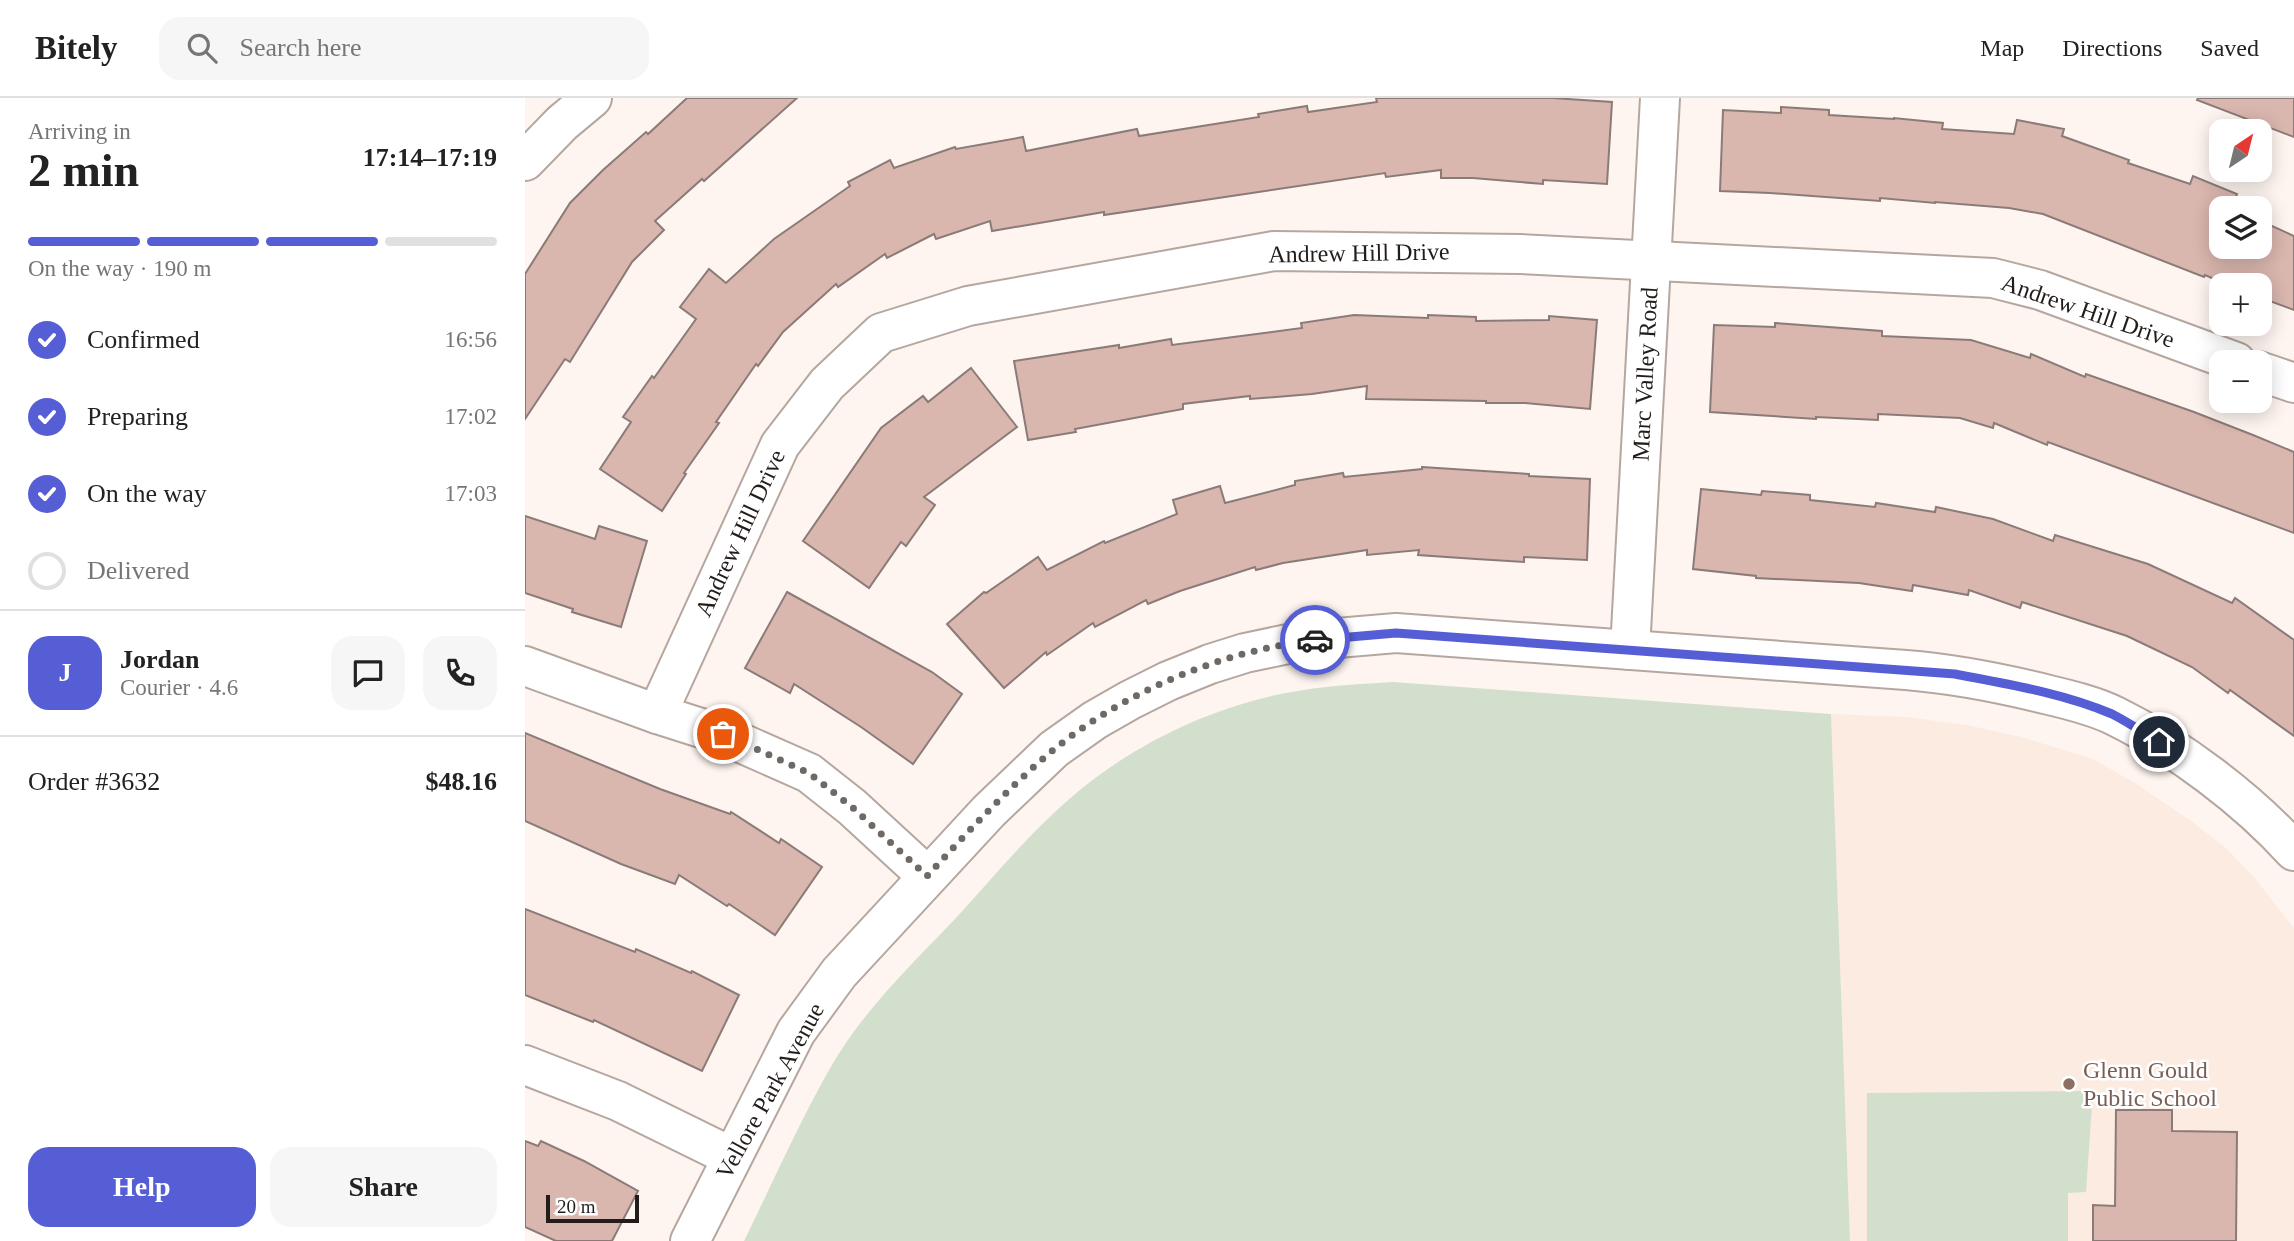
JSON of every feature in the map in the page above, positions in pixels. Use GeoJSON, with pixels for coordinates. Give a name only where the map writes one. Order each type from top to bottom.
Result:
{"type":"FeatureCollection","features":[{"type":"Feature","properties":{"kind":"street"},"geometry":{"type":"LineString","coordinates":[[525,161],[562,123],[592,98]]}},
{"type":"Feature","properties":{"kind":"street","name":"Marc Valley Road"},"geometry":{"type":"LineString","coordinates":[[1630,650],[1660,98]]}},
{"type":"Feature","properties":{"kind":"street","name":"Andrew Hill Drive"},"geometry":{"type":"LineString","coordinates":[[657,714],[780,445],[827,384],[881,333],[968,306],[1274,251],[1464,252],[1993,278],[2040,290],[2209,352]]}},
{"type":"Feature","properties":{"kind":"street"},"geometry":{"type":"LineString","coordinates":[[2272,375],[2294,383]]}},
{"type":"Feature","properties":{"kind":"street","name":"Vellore Park Avenue"},"geometry":{"type":"LineString","coordinates":[[690,1241],[804,1018],[839,973],[927,876],[1009,791],[1054,750],[1095,720],[1130,700],[1210,664],[1245,653],[1303,641],[1396,633],[1955,674],[2000,682],[2114,715],[2195,765],[2254,810],[2294,851]]}},
{"type":"Feature","properties":{"kind":"street"},"geometry":{"type":"LineString","coordinates":[[525,666],[657,714],[723,734],[809,773],[852,807],[927,876]]}},
{"type":"Feature","properties":{"kind":"street"},"geometry":{"type":"LineString","coordinates":[[525,1065],[608,1096],[732,1157]]}},
{"type":"Feature","properties":{"kind":"shaded area","name":"Glenn Gould Public School"},"geometry":{"type":"Polygon","coordinates":[[[1831,714],[1905,717],[1967,725],[2021,737],[2093,759],[2135,783],[2191,821],[2226,848],[2253,876],[2294,928],[2294,1241],[1850,1241],[1831,714]]]}},
{"type":"Feature","properties":{"kind":"green space"},"geometry":{"type":"Polygon","coordinates":[[[1393,682],[1831,714],[1850,1241],[744,1241],[829,1070],[856,1029],[903,973],[1023,844],[1067,801],[1119,761],[1209,715],[1240,704],[1304,690],[1393,682]]]}},
{"type":"Feature","properties":{"kind":"green space"},"geometry":{"type":"Polygon","coordinates":[[[2093,1091],[2086,1192],[2068,1193],[2068,1241],[1867,1241],[1867,1093],[2093,1091]]]}},
{"type":"Feature","properties":{"kind":"building"},"geometry":{"type":"Polygon","coordinates":[[[687,98],[797,98],[655,221],[664,230],[632,262],[570,362],[565,359],[525,419],[525,274],[570,203],[603,170],[687,98]]]}},
{"type":"Feature","properties":{"kind":"building"},"geometry":{"type":"Polygon","coordinates":[[[1376,98],[1553,98],[1612,102],[1607,184],[1543,180],[1543,184],[1441,178],[1441,170],[1386,177],[1385,173],[1104,215],[1104,212],[992,231],[990,221],[936,239],[934,234],[887,258],[885,254],[838,287],[836,284],[783,332],[758,366],[756,364],[716,422],[719,423],[684,473],[686,474],[662,511],[600,469],[631,422],[623,417],[696,319],[680,307],[709,269],[726,283],[774,239],[850,186],[848,182],[890,160],[894,168],[955,147],[956,149],[1023,137],[1026,151],[1137,129],[1139,136],[1259,117],[1258,114],[1307,106],[1308,112],[1377,102],[1376,98]]]}},
{"type":"Feature","properties":{"kind":"building"},"geometry":{"type":"Polygon","coordinates":[[[2294,98],[2294,137],[2272,129],[2272,119],[2247,119],[2197,100],[2294,98]]]}},
{"type":"Feature","properties":{"kind":"building"},"geometry":{"type":"Polygon","coordinates":[[[1781,107],[1829,110],[1829,115],[1943,123],[1942,129],[2014,134],[2017,120],[2064,129],[2062,136],[2129,160],[2128,163],[2190,184],[2193,176],[2237,194],[2209,196],[2209,259],[2272,259],[2272,226],[2294,236],[2294,310],[2272,302],[2272,273],[2209,273],[2209,277],[2204,277],[2043,214],[2009,208],[1880,198],[1880,201],[1720,191],[1723,110],[1781,113],[1781,107]]]}},
{"type":"Feature","properties":{"kind":"building"},"geometry":{"type":"Polygon","coordinates":[[[1354,315],[1476,317],[1476,321],[1549,320],[1549,316],[1597,320],[1590,409],[1486,401],[1366,399],[1367,386],[1312,394],[1250,399],[1250,396],[1183,404],[1183,409],[1028,440],[1014,361],[1171,339],[1172,345],[1302,328],[1301,323],[1354,315]]]}},
{"type":"Feature","properties":{"kind":"building"},"geometry":{"type":"Polygon","coordinates":[[[1775,323],[1882,331],[1882,336],[1971,340],[2030,358],[2031,354],[2085,377],[2086,374],[2253,435],[2294,452],[2294,533],[2048,442],[2047,445],[1994,423],[1993,428],[1960,418],[1878,414],[1878,420],[1816,419],[1710,412],[1714,325],[1775,327],[1775,323]]]}},
{"type":"Feature","properties":{"kind":"building"},"geometry":{"type":"Polygon","coordinates":[[[971,368],[1017,427],[924,497],[935,505],[906,546],[901,542],[869,588],[803,541],[881,428],[923,396],[928,402],[971,368]]]}},
{"type":"Feature","properties":{"kind":"building"},"geometry":{"type":"Polygon","coordinates":[[[1422,467],[1590,479],[1587,560],[1524,557],[1524,562],[1418,555],[1419,550],[1367,555],[1367,550],[1283,563],[1256,570],[1255,567],[1148,604],[1146,600],[1095,627],[1093,623],[1047,655],[1046,652],[1004,688],[947,624],[984,592],[1038,557],[1047,570],[1104,541],[1105,543],[1177,514],[1173,500],[1220,486],[1225,503],[1295,485],[1295,481],[1343,473],[1344,477],[1422,467]]]}},
{"type":"Feature","properties":{"kind":"building"},"geometry":{"type":"Polygon","coordinates":[[[1701,489],[1761,495],[1762,491],[1810,495],[1810,500],[1875,507],[1876,503],[1935,512],[1936,507],[1993,519],[2053,541],[2055,535],[2148,564],[2232,603],[2235,598],[2294,640],[2294,736],[2230,690],[2228,693],[2192,667],[2127,636],[2022,602],[2020,608],[1969,590],[1968,595],[1913,585],[1912,591],[1859,583],[1756,578],[1693,569],[1701,489]]]}},
{"type":"Feature","properties":{"kind":"building"},"geometry":{"type":"Polygon","coordinates":[[[525,516],[595,539],[599,526],[647,541],[621,627],[572,612],[573,609],[525,593],[525,516]]]}},
{"type":"Feature","properties":{"kind":"building"},"geometry":{"type":"Polygon","coordinates":[[[787,592],[932,672],[962,694],[913,764],[794,684],[790,693],[745,668],[787,592]]]}},
{"type":"Feature","properties":{"kind":"building"},"geometry":{"type":"Polygon","coordinates":[[[525,733],[660,789],[730,814],[731,812],[779,843],[781,839],[822,867],[775,935],[679,875],[675,884],[621,864],[525,821],[525,733]]]}},
{"type":"Feature","properties":{"kind":"building"},"geometry":{"type":"Polygon","coordinates":[[[525,909],[635,952],[636,949],[691,973],[692,971],[739,995],[702,1071],[594,1020],[593,1022],[525,995],[525,909]]]}},
{"type":"Feature","properties":{"kind":"building"},"geometry":{"type":"Polygon","coordinates":[[[2116,1110],[2172,1110],[2172,1131],[2237,1132],[2236,1241],[2093,1241],[2093,1205],[2115,1206],[2116,1110]]]}},
{"type":"Feature","properties":{"kind":"building"},"geometry":{"type":"Polygon","coordinates":[[[525,1141],[538,1146],[541,1141],[638,1191],[612,1241],[556,1241],[525,1227],[525,1141]]]}},
{"type":"Feature","properties":{"kind":"way so far"},"geometry":{"type":"LineString","coordinates":[[723,734],[809,773],[852,807],[927,876],[1018,781],[1095,720],[1168,681],[1210,664],[1245,653],[1315,640]]}},
{"type":"Feature","properties":{"kind":"place","name":"Glenn Gould Public School"},"geometry":{"type":"Point","coordinates":[2069,1084]}},
{"type":"Feature","properties":{"kind":"route"},"geometry":{"type":"LineString","coordinates":[[1315,640],[1396,633],[1955,674],[2000,682],[2092,707],[2114,715],[2159,742]]}}]}
